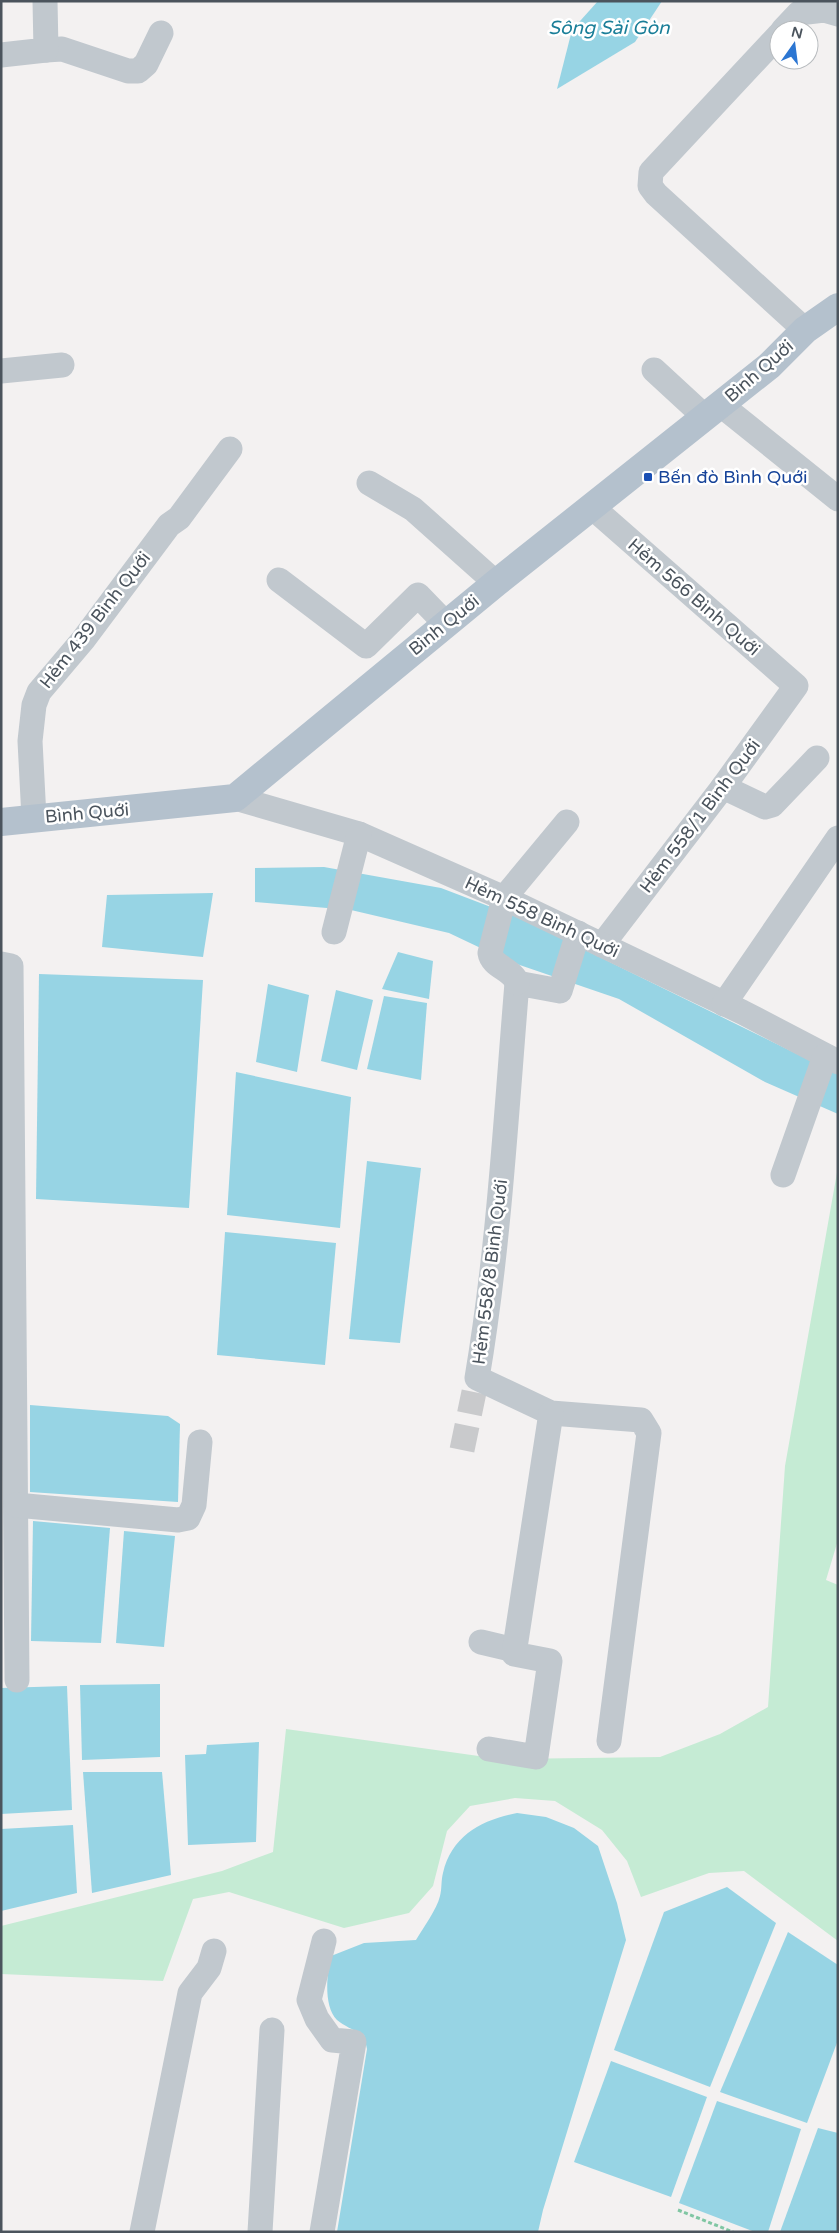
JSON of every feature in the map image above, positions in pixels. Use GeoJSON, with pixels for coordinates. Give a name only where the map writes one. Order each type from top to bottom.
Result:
{"type":"FeatureCollection","features":[{"type":"Feature","properties":{"kind":"main road","name":"Bình Quới"},"geometry":{"type":"LineString","coordinates":[[1,822],[235,798],[496,583],[769,366],[805,330],[838,307]]}},
{"type":"Feature","properties":{"kind":"street"},"geometry":{"type":"LineString","coordinates":[[45,1],[46,50]]}},
{"type":"Feature","properties":{"kind":"street"},"geometry":{"type":"LineString","coordinates":[[792,20],[799,13],[824,10],[838,14]]}},
{"type":"Feature","properties":{"kind":"street"},"geometry":{"type":"LineString","coordinates":[[1,55],[62,49],[128,71],[138,72],[146,64],[161,33]]}},
{"type":"Feature","properties":{"kind":"street"},"geometry":{"type":"LineString","coordinates":[[769,46],[651,172],[650,186],[656,194],[805,330]]}},
{"type":"Feature","properties":{"kind":"street"},"geometry":{"type":"LineString","coordinates":[[1,371],[62,365]]}},
{"type":"Feature","properties":{"kind":"street"},"geometry":{"type":"LineString","coordinates":[[654,370],[838,499]]}},
{"type":"Feature","properties":{"kind":"street","name":"Hẻm 439 Bình Quới"},"geometry":{"type":"LineString","coordinates":[[34,818],[30,741],[34,705],[38,692],[83,640],[169,526],[179,518],[230,449]]}},
{"type":"Feature","properties":{"kind":"street"},"geometry":{"type":"LineString","coordinates":[[369,483],[413,509],[496,583]]}},
{"type":"Feature","properties":{"kind":"street","name":"Hẻm 566 Bình Quới"},"geometry":{"type":"LineString","coordinates":[[592,507],[796,686]]}},
{"type":"Feature","properties":{"kind":"street"},"geometry":{"type":"LineString","coordinates":[[279,580],[366,646],[418,595],[446,624]]}},
{"type":"Feature","properties":{"kind":"street","name":"Hẻm 558/1 Bình Quới"},"geometry":{"type":"LineString","coordinates":[[602,944],[723,787],[796,686]]}},
{"type":"Feature","properties":{"kind":"street"},"geometry":{"type":"LineString","coordinates":[[723,787],[765,807],[772,805],[817,758]]}},
{"type":"Feature","properties":{"kind":"street","name":"Hẻm 558 Bình Quới"},"geometry":{"type":"LineString","coordinates":[[235,798],[359,834],[577,937],[602,944],[724,1004],[829,1060]]}},
{"type":"Feature","properties":{"kind":"street"},"geometry":{"type":"LineString","coordinates":[[567,822],[503,902],[490,951],[492,959],[512,974],[517,983],[560,991],[577,937]]}},
{"type":"Feature","properties":{"kind":"street"},"geometry":{"type":"LineString","coordinates":[[337,923],[359,834]]}},
{"type":"Feature","properties":{"kind":"street"},"geometry":{"type":"LineString","coordinates":[[724,1004],[838,838]]}},
{"type":"Feature","properties":{"kind":"street"},"geometry":{"type":"LineString","coordinates":[[1,964],[11,966],[7,1277],[8,1362],[16,1505],[17,1680]]}},
{"type":"Feature","properties":{"kind":"street","name":"Hẻm 558/8 Bình Quới"},"geometry":{"type":"LineString","coordinates":[[517,983],[494,1253],[486,1325],[476,1385],[551,1412],[641,1420],[649,1433],[609,1741]]}},
{"type":"Feature","properties":{"kind":"street"},"geometry":{"type":"LineString","coordinates":[[783,1175],[807,1106],[829,1060]]}},
{"type":"Feature","properties":{"kind":"street"},"geometry":{"type":"LineString","coordinates":[[489,1749],[536,1757],[550,1661],[514,1654],[551,1412]]}},
{"type":"Feature","properties":{"kind":"street"},"geometry":{"type":"LineString","coordinates":[[16,1505],[178,1520],[188,1518],[194,1505],[200,1442]]}},
{"type":"Feature","properties":{"kind":"street"},"geometry":{"type":"LineString","coordinates":[[481,1642],[515,1650]]}},
{"type":"Feature","properties":{"kind":"street"},"geometry":{"type":"LineString","coordinates":[[322,2232],[354,2042],[332,2040],[318,2019],[309,2000],[324,1941]]}},
{"type":"Feature","properties":{"kind":"street"},"geometry":{"type":"LineString","coordinates":[[142,2232],[188,2000],[190,1993],[208,1968],[214,1951]]}},
{"type":"Feature","properties":{"kind":"street"},"geometry":{"type":"LineString","coordinates":[[260,2232],[272,2030]]}},
{"type":"Feature","properties":{"kind":"path"},"geometry":{"type":"LineString","coordinates":[[678,2210],[733,2232]]}},
{"type":"Feature","properties":{"kind":"green space"},"geometry":{"type":"Polygon","coordinates":[[[838,1167],[838,1540],[826,1580],[838,1585],[838,1941],[744,1871],[709,1873],[641,1897],[627,1861],[602,1830],[555,1801],[515,1798],[470,1806],[447,1831],[433,1886],[409,1913],[344,1928],[229,1892],[193,1899],[163,1981],[1,1974],[1,1926],[222,1871],[273,1852],[286,1729],[500,1759],[660,1757],[720,1734],[768,1707],[785,1466],[838,1167]]]}},
{"type":"Feature","properties":{"kind":"water","name":"Sông Sài Gòn"},"geometry":{"type":"Polygon","coordinates":[[[598,1],[662,1],[635,42],[557,89],[572,30],[598,1]]]}},
{"type":"Feature","properties":{"kind":"water"},"geometry":{"type":"Polygon","coordinates":[[[324,867],[441,888],[520,918],[838,1074],[838,1114],[765,1082],[619,999],[508,961],[449,933],[351,910],[255,902],[255,868],[324,867]]]}},
{"type":"Feature","properties":{"kind":"water"},"geometry":{"type":"Polygon","coordinates":[[[213,893],[203,957],[102,947],[107,895],[213,893]]]}},
{"type":"Feature","properties":{"kind":"water"},"geometry":{"type":"Polygon","coordinates":[[[398,952],[433,961],[429,999],[382,989],[398,952]]]}},
{"type":"Feature","properties":{"kind":"water"},"geometry":{"type":"Polygon","coordinates":[[[39,974],[203,980],[189,1208],[36,1199],[39,974]]]}},
{"type":"Feature","properties":{"kind":"water"},"geometry":{"type":"Polygon","coordinates":[[[268,984],[309,995],[297,1072],[256,1062],[268,984]]]}},
{"type":"Feature","properties":{"kind":"water"},"geometry":{"type":"Polygon","coordinates":[[[336,990],[373,1000],[357,1070],[321,1061],[336,990]]]}},
{"type":"Feature","properties":{"kind":"water"},"geometry":{"type":"Polygon","coordinates":[[[384,996],[427,1003],[421,1080],[367,1069],[384,996]]]}},
{"type":"Feature","properties":{"kind":"water"},"geometry":{"type":"Polygon","coordinates":[[[236,1072],[351,1097],[340,1228],[227,1215],[236,1072]]]}},
{"type":"Feature","properties":{"kind":"water"},"geometry":{"type":"Polygon","coordinates":[[[367,1161],[421,1168],[400,1343],[349,1339],[367,1161]]]}},
{"type":"Feature","properties":{"kind":"water"},"geometry":{"type":"Polygon","coordinates":[[[225,1232],[336,1243],[325,1365],[217,1355],[225,1232]]]}},
{"type":"Feature","properties":{"kind":"water"},"geometry":{"type":"Polygon","coordinates":[[[30,1405],[168,1416],[180,1424],[178,1502],[30,1492],[30,1405]]]}},
{"type":"Feature","properties":{"kind":"water"},"geometry":{"type":"Polygon","coordinates":[[[33,1521],[110,1528],[101,1643],[31,1641],[33,1521]]]}},
{"type":"Feature","properties":{"kind":"water"},"geometry":{"type":"Polygon","coordinates":[[[124,1531],[175,1536],[164,1647],[116,1643],[124,1531]]]}},
{"type":"Feature","properties":{"kind":"water"},"geometry":{"type":"Polygon","coordinates":[[[160,1684],[160,1757],[82,1760],[80,1685],[160,1684]]]}},
{"type":"Feature","properties":{"kind":"water"},"geometry":{"type":"Polygon","coordinates":[[[67,1686],[72,1810],[1,1814],[1,1688],[67,1686]]]}},
{"type":"Feature","properties":{"kind":"water"},"geometry":{"type":"Polygon","coordinates":[[[259,1742],[256,1842],[188,1845],[185,1755],[206,1754],[207,1745],[259,1742]]]}},
{"type":"Feature","properties":{"kind":"water"},"geometry":{"type":"Polygon","coordinates":[[[83,1772],[162,1772],[171,1875],[92,1893],[83,1772]]]}},
{"type":"Feature","properties":{"kind":"water"},"geometry":{"type":"Polygon","coordinates":[[[517,1813],[546,1817],[574,1828],[598,1846],[617,1903],[626,1940],[543,2210],[538,2232],[337,2232],[367,2049],[364,2035],[337,2020],[333,2014],[327,1989],[331,1956],[364,1943],[416,1940],[438,1901],[441,1893],[443,1873],[453,1849],[470,1831],[492,1820],[517,1813]]]}},
{"type":"Feature","properties":{"kind":"water"},"geometry":{"type":"Polygon","coordinates":[[[73,1825],[77,1893],[1,1911],[1,1829],[73,1825]]]}},
{"type":"Feature","properties":{"kind":"water"},"geometry":{"type":"Polygon","coordinates":[[[727,1887],[776,1923],[710,2087],[614,2050],[664,1912],[727,1887]]]}},
{"type":"Feature","properties":{"kind":"water"},"geometry":{"type":"Polygon","coordinates":[[[788,1932],[838,1965],[838,2040],[807,2123],[720,2092],[788,1932]]]}},
{"type":"Feature","properties":{"kind":"water"},"geometry":{"type":"Polygon","coordinates":[[[611,2061],[707,2097],[671,2197],[574,2162],[611,2061]]]}},
{"type":"Feature","properties":{"kind":"water"},"geometry":{"type":"Polygon","coordinates":[[[717,2101],[801,2129],[768,2232],[755,2232],[679,2203],[717,2101]]]}},
{"type":"Feature","properties":{"kind":"water"},"geometry":{"type":"Polygon","coordinates":[[[818,2128],[838,2133],[838,2232],[780,2232],[818,2128]]]}},
{"type":"Feature","properties":{"kind":"tunnel"},"geometry":{"type":"LineString","coordinates":[[462,1450],[474,1392]]}},
{"type":"Feature","properties":{"kind":"place","name":"Bến đò Bình Quới"},"geometry":{"type":"Point","coordinates":[648,477]}}]}
